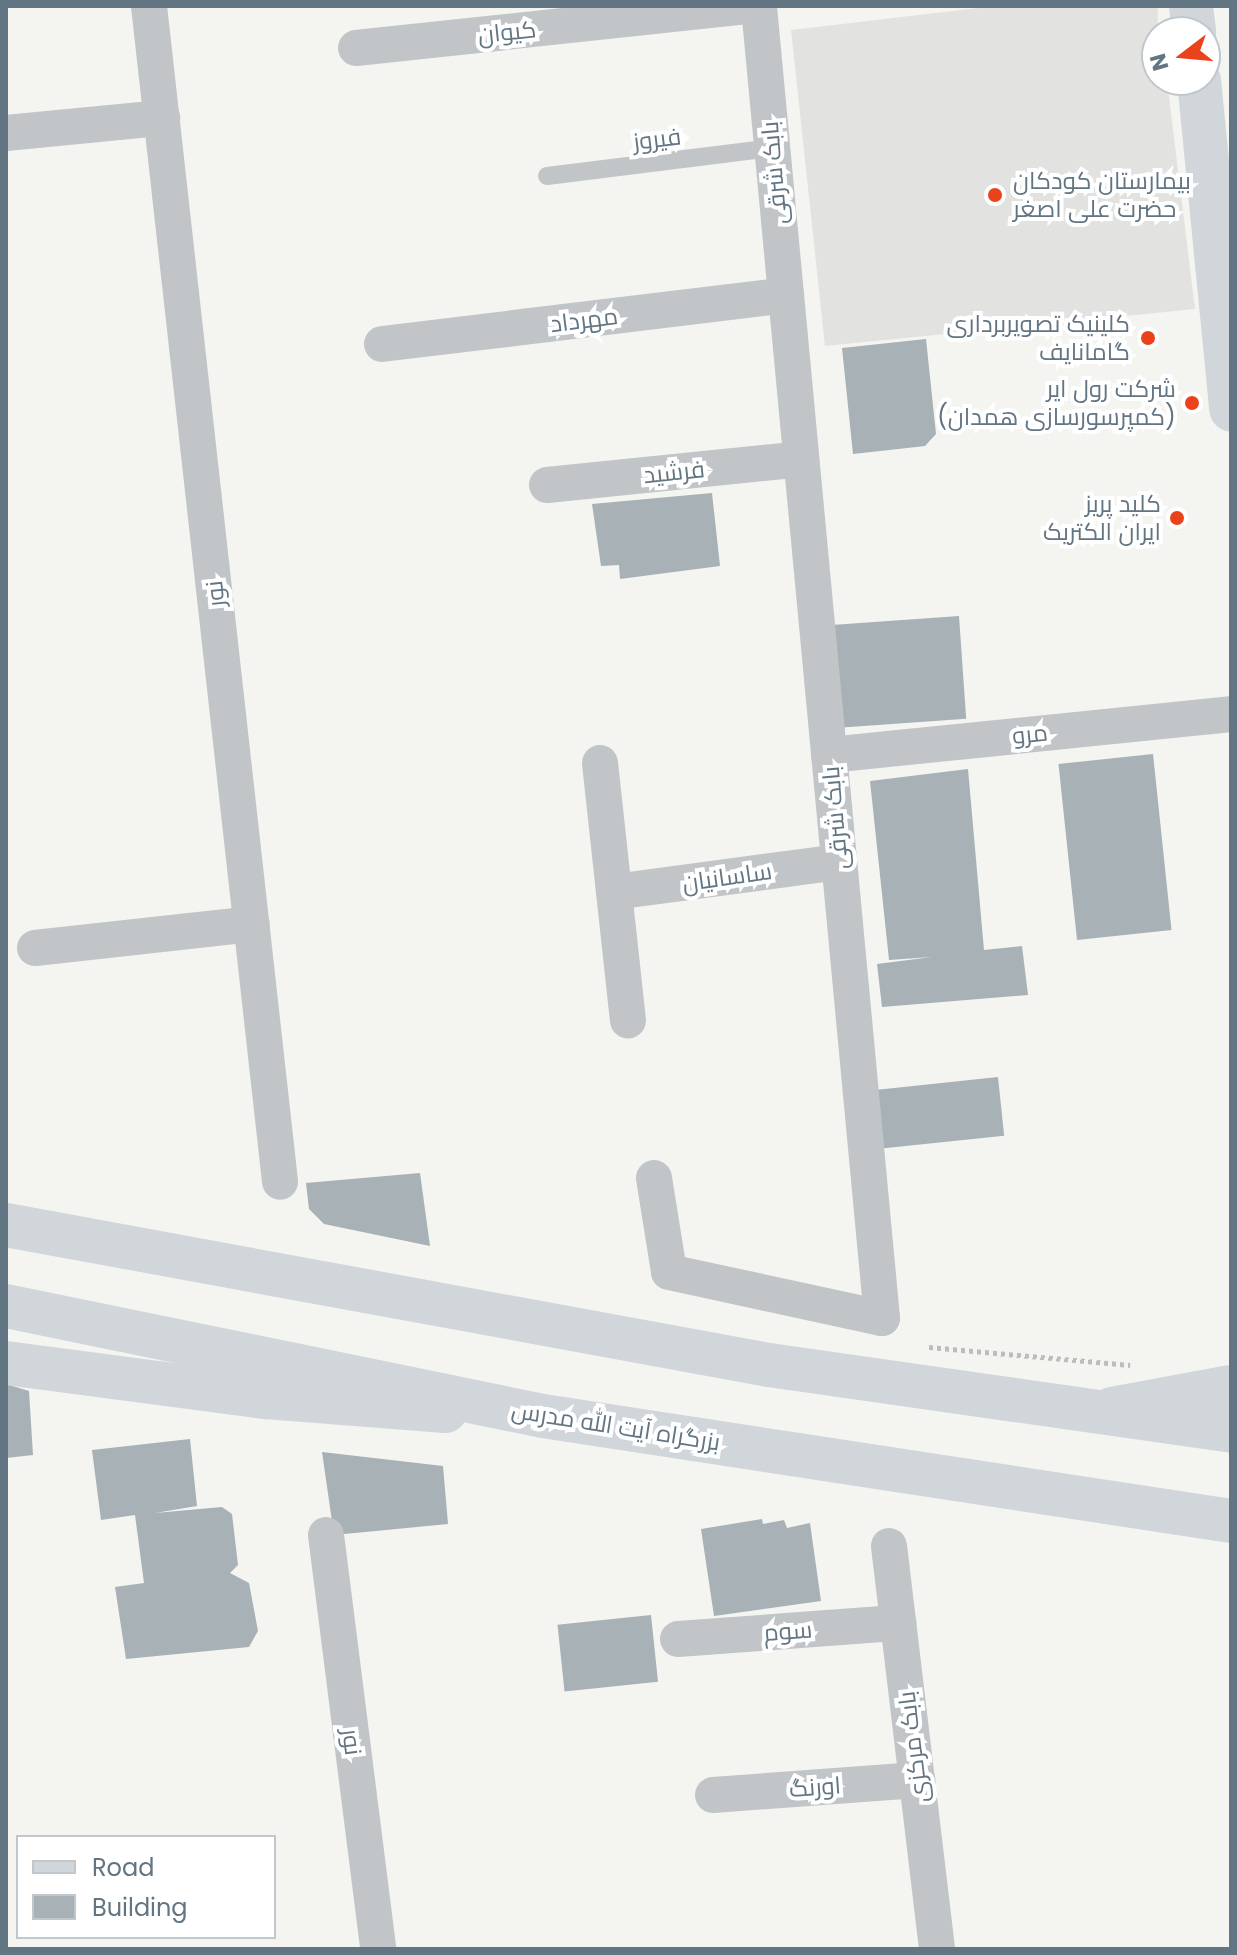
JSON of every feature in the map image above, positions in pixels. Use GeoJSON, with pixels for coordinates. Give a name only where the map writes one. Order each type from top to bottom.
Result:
{"type":"FeatureCollection","features":[{"type":"Feature","properties":{"kind":"main road"},"geometry":{"type":"LineString","coordinates":[[1201,96],[1231,409]]}},
{"type":"Feature","properties":{"kind":"main road"},"geometry":{"type":"LineString","coordinates":[[6,1225],[769,1365],[1087,1413],[1231,1431]]}},
{"type":"Feature","properties":{"kind":"main road","name":"بزرگراه آیت الله مدرس"},"geometry":{"type":"LineString","coordinates":[[6,1306],[588,1423],[1231,1521]]}},
{"type":"Feature","properties":{"kind":"main road"},"geometry":{"type":"LineString","coordinates":[[6,1363],[266,1397],[588,1423]]}},
{"type":"Feature","properties":{"kind":"main road"},"geometry":{"type":"LineString","coordinates":[[1087,1413],[1231,1387]]}},
{"type":"Feature","properties":{"kind":"street","name":"نور"},"geometry":{"type":"LineString","coordinates":[[149,6],[280,1182]]}},
{"type":"Feature","properties":{"kind":"street","name":"کیوان"},"geometry":{"type":"LineString","coordinates":[[356,48],[752,6]]}},
{"type":"Feature","properties":{"kind":"street","name":"بابک شرقی"},"geometry":{"type":"LineString","coordinates":[[654,1178],[669,1272],[882,1318],[759,6]]}},
{"type":"Feature","properties":{"kind":"street"},"geometry":{"type":"LineString","coordinates":[[6,133],[162,118]]}},
{"type":"Feature","properties":{"kind":"street","name":"مهرداد"},"geometry":{"type":"LineString","coordinates":[[382,344],[786,295]]}},
{"type":"Feature","properties":{"kind":"street","name":"فرشید"},"geometry":{"type":"LineString","coordinates":[[547,485],[801,459]]}},
{"type":"Feature","properties":{"kind":"street","name":"مرو"},"geometry":{"type":"LineString","coordinates":[[829,755],[1231,714]]}},
{"type":"Feature","properties":{"kind":"street"},"geometry":{"type":"LineString","coordinates":[[600,763],[628,1020]]}},
{"type":"Feature","properties":{"kind":"street","name":"ساسانیان"},"geometry":{"type":"LineString","coordinates":[[614,892],[839,862]]}},
{"type":"Feature","properties":{"kind":"street"},"geometry":{"type":"LineString","coordinates":[[35,948],[252,924]]}},
{"type":"Feature","properties":{"kind":"street","name":"نور"},"geometry":{"type":"LineString","coordinates":[[326,1535],[378,1949]]}},
{"type":"Feature","properties":{"kind":"street","name":"بابک مرکزی"},"geometry":{"type":"LineString","coordinates":[[889,1546],[937,1949]]}},
{"type":"Feature","properties":{"kind":"street","name":"سوم"},"geometry":{"type":"LineString","coordinates":[[678,1639],[898,1623]]}},
{"type":"Feature","properties":{"kind":"street","name":"اورنگ"},"geometry":{"type":"LineString","coordinates":[[713,1795],[917,1780]]}},
{"type":"Feature","properties":{"kind":"lane","name":"فیروز"},"geometry":{"type":"LineString","coordinates":[[547,176],[772,148]]}},
{"type":"Feature","properties":{"kind":"shaded area","name":"بیمارستان کودکان حضرت علی اصغر"},"geometry":{"type":"Polygon","coordinates":[[[995,6],[1158,6],[1158,16],[1141,16],[1141,96],[1169,96],[1195,309],[825,346],[791,30],[995,6]]]}},
{"type":"Feature","properties":{"kind":"building"},"geometry":{"type":"Polygon","coordinates":[[[926,339],[936,434],[925,446],[853,454],[842,348],[926,339]]]}},
{"type":"Feature","properties":{"kind":"building"},"geometry":{"type":"Polygon","coordinates":[[[712,493],[720,566],[620,579],[619,565],[601,566],[592,504],[712,493]]]}},
{"type":"Feature","properties":{"kind":"building"},"geometry":{"type":"Polygon","coordinates":[[[959,616],[966,719],[836,728],[828,625],[959,616]]]}},
{"type":"Feature","properties":{"kind":"building"},"geometry":{"type":"Polygon","coordinates":[[[1153,754],[1172,930],[1077,940],[1059,764],[1153,754]]]}},
{"type":"Feature","properties":{"kind":"building"},"geometry":{"type":"Polygon","coordinates":[[[968,769],[984,950],[1022,946],[1028,995],[882,1007],[877,964],[932,957],[889,960],[870,781],[968,769]]]}},
{"type":"Feature","properties":{"kind":"building"},"geometry":{"type":"Polygon","coordinates":[[[998,1077],[1004,1136],[884,1148],[878,1090],[998,1077]]]}},
{"type":"Feature","properties":{"kind":"building"},"geometry":{"type":"Polygon","coordinates":[[[420,1173],[430,1246],[324,1224],[309,1209],[306,1183],[420,1173]]]}},
{"type":"Feature","properties":{"kind":"building"},"geometry":{"type":"Polygon","coordinates":[[[6,1384],[29,1391],[33,1455],[6,1458],[6,1384]]]}},
{"type":"Feature","properties":{"kind":"building"},"geometry":{"type":"Polygon","coordinates":[[[190,1439],[197,1506],[155,1513],[222,1507],[232,1514],[238,1565],[230,1573],[249,1583],[258,1631],[249,1647],[126,1659],[115,1587],[144,1583],[135,1515],[101,1520],[92,1450],[190,1439]]]}},
{"type":"Feature","properties":{"kind":"building"},"geometry":{"type":"Polygon","coordinates":[[[322,1452],[443,1466],[448,1524],[334,1535],[322,1452]]]}},
{"type":"Feature","properties":{"kind":"building"},"geometry":{"type":"Polygon","coordinates":[[[762,1519],[763,1524],[784,1520],[787,1528],[810,1523],[821,1601],[714,1616],[701,1529],[762,1519]]]}},
{"type":"Feature","properties":{"kind":"building"},"geometry":{"type":"Polygon","coordinates":[[[651,1615],[658,1682],[565,1691],[558,1625],[651,1615]]]}},
{"type":"Feature","properties":{"kind":"place","name":"بیمارستان کودکان حضرت علی اصغر"},"geometry":{"type":"Point","coordinates":[995,195]}},
{"type":"Feature","properties":{"kind":"place","name":"کلینیک تصویربرداری گامانایف"},"geometry":{"type":"Point","coordinates":[1148,338]}},
{"type":"Feature","properties":{"kind":"place","name":"شرکت رول ایر (کمپرسورسازی همدان)"},"geometry":{"type":"Point","coordinates":[1192,403]}},
{"type":"Feature","properties":{"kind":"place","name":"کلید پریز ایران الکتریک"},"geometry":{"type":"Point","coordinates":[1177,518]}}]}
